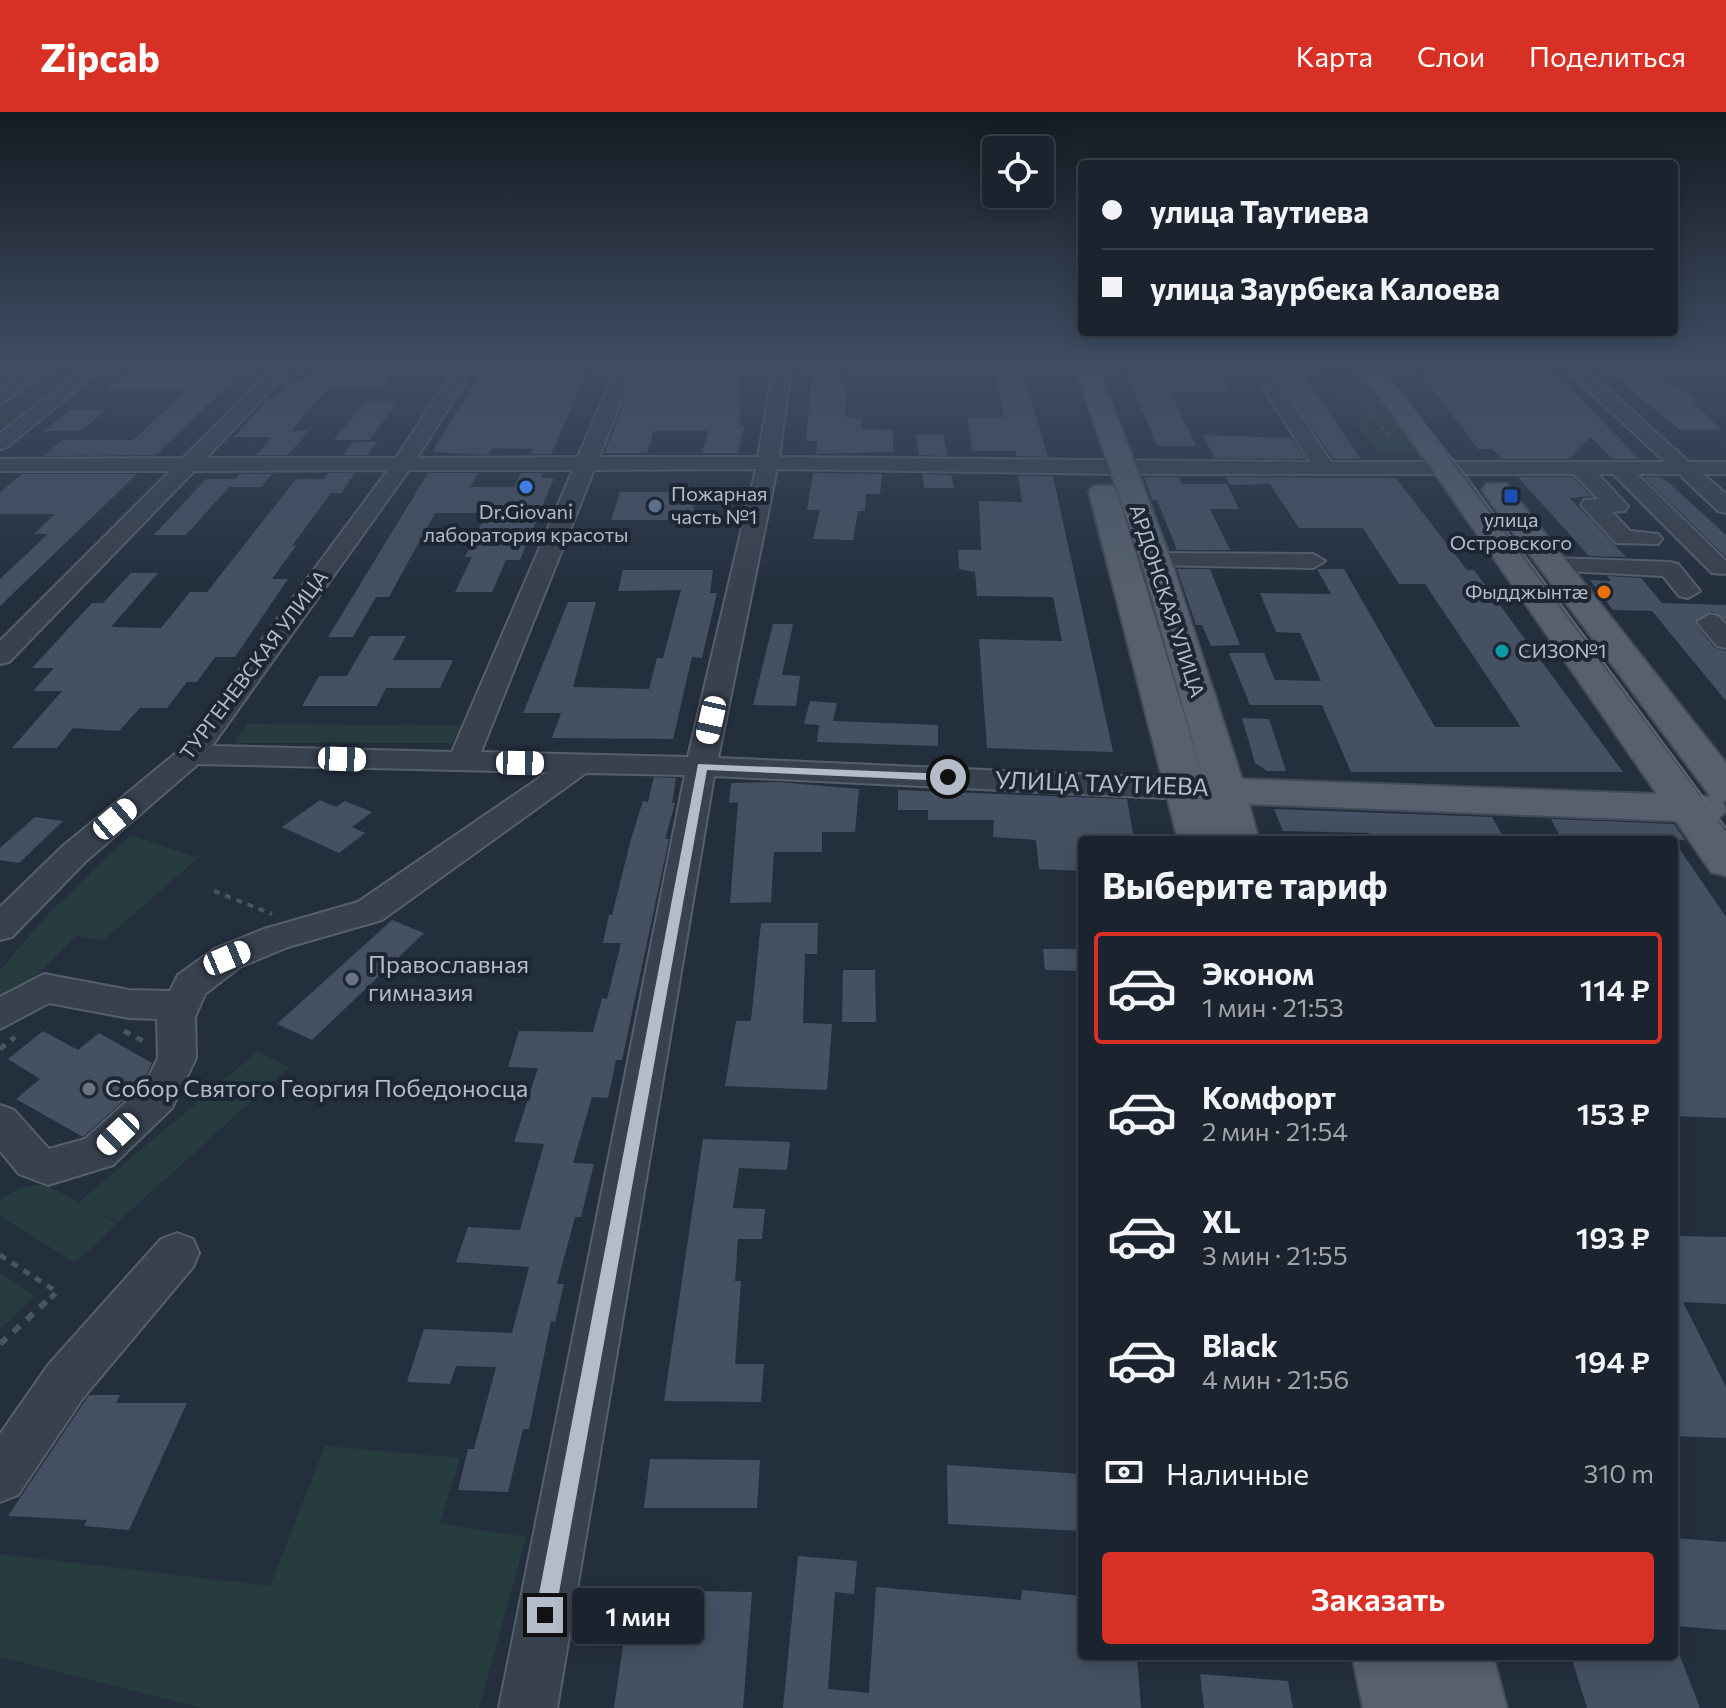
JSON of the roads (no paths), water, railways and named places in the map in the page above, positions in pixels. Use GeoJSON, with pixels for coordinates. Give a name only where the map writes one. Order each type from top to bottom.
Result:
{"type":"FeatureCollection","features":[{"type":"Feature","properties":{"kind":"main road","name":"АРДОНСКАЯ УЛИЦА"},"geometry":{"type":"LineString","coordinates":[[1095,438],[1156,560],[1226,788],[1237,836]]}},
{"type":"Feature","properties":{"kind":"main road","name":"АРДОНСКАЯ УЛИЦА"},"geometry":{"type":"LineString","coordinates":[[1102,438],[1198,836]]}},
{"type":"Feature","properties":{"kind":"main road"},"geometry":{"type":"LineString","coordinates":[[1423,438],[1708,809],[1726,862]]}},
{"type":"Feature","properties":{"kind":"main road"},"geometry":{"type":"LineString","coordinates":[[1454,438],[1726,789]]}},
{"type":"Feature","properties":{"kind":"main road","name":"УЛИЦА ТАУТИЕВА"},"geometry":{"type":"LineString","coordinates":[[1185,789],[1226,788],[1708,809]]}},
{"type":"Feature","properties":{"kind":"main road"},"geometry":{"type":"LineString","coordinates":[[1389,1660],[1400,1708]]}},
{"type":"Feature","properties":{"kind":"main road"},"geometry":{"type":"LineString","coordinates":[[1458,1660],[1470,1708]]}},
{"type":"Feature","properties":{"kind":"street"},"geometry":{"type":"LineString","coordinates":[[0,656],[215,438]]}},
{"type":"Feature","properties":{"kind":"street","name":"ТУРГЕНЕВСКАЯ УЛИЦА"},"geometry":{"type":"LineString","coordinates":[[0,928],[74,854],[191,755],[418,438]]}},
{"type":"Feature","properties":{"kind":"street"},"geometry":{"type":"LineString","coordinates":[[462,762],[597,438]]}},
{"type":"Feature","properties":{"kind":"street"},"geometry":{"type":"LineString","coordinates":[[528,1708],[702,766],[772,438]]}},
{"type":"Feature","properties":{"kind":"street"},"geometry":{"type":"LineString","coordinates":[[1306,438],[1324,467]]}},
{"type":"Feature","properties":{"kind":"street"},"geometry":{"type":"LineString","coordinates":[[1651,438],[1726,506]]}},
{"type":"Feature","properties":{"kind":"street"},"geometry":{"type":"LineString","coordinates":[[0,465],[768,463],[1109,468],[1726,468]]}},
{"type":"Feature","properties":{"kind":"street"},"geometry":{"type":"LineString","coordinates":[[1579,467],[1617,506],[1592,505],[1624,538],[1650,539]]}},
{"type":"Feature","properties":{"kind":"street"},"geometry":{"type":"LineString","coordinates":[[1618,467],[1720,568]]}},
{"type":"Feature","properties":{"kind":"street"},"geometry":{"type":"LineString","coordinates":[[1156,560],[1313,561]]}},
{"type":"Feature","properties":{"kind":"street"},"geometry":{"type":"LineString","coordinates":[[1555,565],[1670,569],[1688,591]]}},
{"type":"Feature","properties":{"kind":"street","name":"УЛИЦА ТАУТИЕВА"},"geometry":{"type":"LineString","coordinates":[[191,755],[702,766],[1185,789]]}},
{"type":"Feature","properties":{"kind":"street"},"geometry":{"type":"LineString","coordinates":[[0,1122],[34,1161],[48,1167],[98,1153],[158,1097],[177,1058],[176,1017],[191,985],[227,958],[276,938],[370,911],[579,764]]}},
{"type":"Feature","properties":{"kind":"street"},"geometry":{"type":"LineString","coordinates":[[0,1015],[44,988],[129,1004],[181,1006]]}},
{"type":"Feature","properties":{"kind":"street"},"geometry":{"type":"LineString","coordinates":[[0,1477],[66,1381],[177,1253]]}},
{"type":"Feature","properties":{"kind":"tram line"},"geometry":{"type":"LineString","coordinates":[[1436,438],[1726,828]]}},
{"type":"Feature","properties":{"kind":"place","name":"Dr.Giovani лаборатория красоты"},"geometry":{"type":"Point","coordinates":[526,487]}},
{"type":"Feature","properties":{"kind":"place","name":"улица Островского"},"geometry":{"type":"Point","coordinates":[1511,496]}},
{"type":"Feature","properties":{"kind":"place","name":"Пожарная часть №1"},"geometry":{"type":"Point","coordinates":[655,506]}},
{"type":"Feature","properties":{"kind":"place","name":"Фыдджынтӕ"},"geometry":{"type":"Point","coordinates":[1604,592]}},
{"type":"Feature","properties":{"kind":"place","name":"СИЗО№1"},"geometry":{"type":"Point","coordinates":[1502,651]}},
{"type":"Feature","properties":{"kind":"place","name":"Православная гимназия"},"geometry":{"type":"Point","coordinates":[352,979]}},
{"type":"Feature","properties":{"kind":"place","name":"Собор Святого Георгия Победоносца"},"geometry":{"type":"Point","coordinates":[89,1089]}}]}
